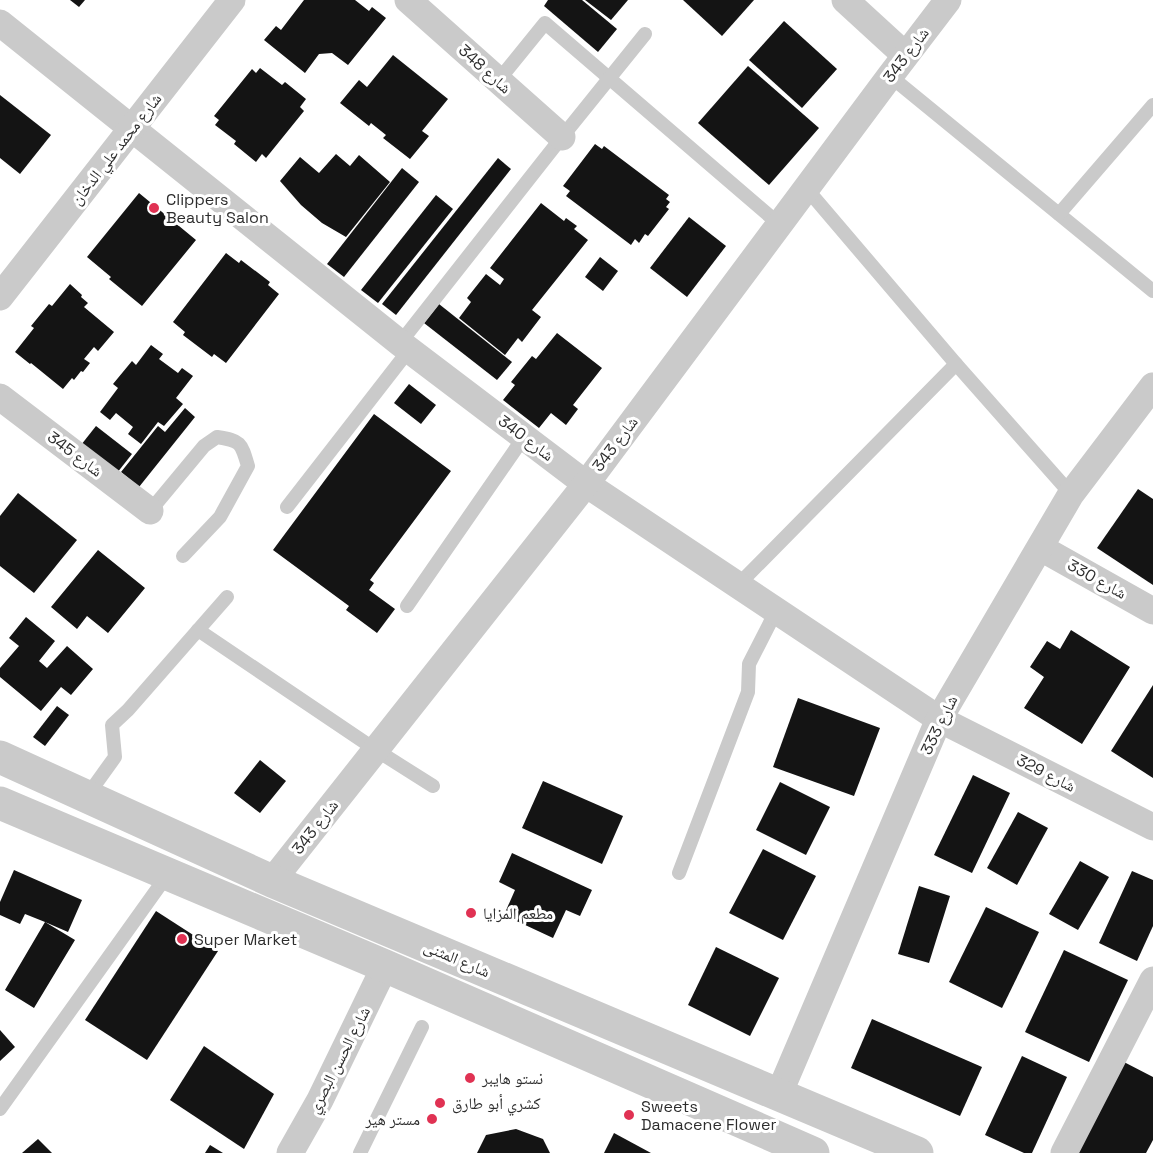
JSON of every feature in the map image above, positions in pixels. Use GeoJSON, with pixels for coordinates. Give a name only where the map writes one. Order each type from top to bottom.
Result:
{"type":"FeatureCollection","features":[{"type":"Feature","properties":{"kind":"street","name":"شارع محمد علي الدخان"},"geometry":{"type":"LineString","coordinates":[[0,297],[232,0]]}},
{"type":"Feature","properties":{"kind":"street","name":"شارع 348"},"geometry":{"type":"LineString","coordinates":[[408,0],[562,137]]}},
{"type":"Feature","properties":{"kind":"street"},"geometry":{"type":"LineString","coordinates":[[845,0],[897,66]]}},
{"type":"Feature","properties":{"kind":"street","name":"شارع 343"},"geometry":{"type":"LineString","coordinates":[[272,881],[586,484],[948,0]]}},
{"type":"Feature","properties":{"kind":"street","name":"شارع 340"},"geometry":{"type":"LineString","coordinates":[[0,23],[405,347],[586,484],[939,719]]}},
{"type":"Feature","properties":{"kind":"street","name":"شارع 333"},"geometry":{"type":"LineString","coordinates":[[779,1094],[939,719],[1071,494],[1153,387]]}},
{"type":"Feature","properties":{"kind":"street","name":"شارع 345"},"geometry":{"type":"LineString","coordinates":[[0,397],[150,511]]}},
{"type":"Feature","properties":{"kind":"street","name":"شارع 330"},"geometry":{"type":"LineString","coordinates":[[1041,548],[1153,611]]}},
{"type":"Feature","properties":{"kind":"street","name":"شارع 329"},"geometry":{"type":"LineString","coordinates":[[939,719],[1153,827]]}},
{"type":"Feature","properties":{"kind":"street","name":"شارع المثنى"},"geometry":{"type":"LineString","coordinates":[[0,757],[272,881],[917,1153]]}},
{"type":"Feature","properties":{"kind":"street"},"geometry":{"type":"LineString","coordinates":[[0,803],[386,966],[813,1153]]}},
{"type":"Feature","properties":{"kind":"street","name":"شارع الحسن البصري"},"geometry":{"type":"LineString","coordinates":[[290,1153],[320,1100],[386,966]]}},
{"type":"Feature","properties":{"kind":"street"},"geometry":{"type":"LineString","coordinates":[[1064,1153],[1153,980]]}},
{"type":"Feature","properties":{"kind":"lane"},"geometry":{"type":"LineString","coordinates":[[498,81],[545,23],[779,224]]}},
{"type":"Feature","properties":{"kind":"lane"},"geometry":{"type":"LineString","coordinates":[[287,507],[562,137],[645,34]]}},
{"type":"Feature","properties":{"kind":"lane"},"geometry":{"type":"LineString","coordinates":[[897,66],[1059,214],[1153,291]]}},
{"type":"Feature","properties":{"kind":"lane"},"geometry":{"type":"LineString","coordinates":[[1059,214],[1153,105]]}},
{"type":"Feature","properties":{"kind":"lane"},"geometry":{"type":"LineString","coordinates":[[806,188],[956,364],[1071,494]]}},
{"type":"Feature","properties":{"kind":"lane"},"geometry":{"type":"LineString","coordinates":[[738,585],[956,364]]}},
{"type":"Feature","properties":{"kind":"lane"},"geometry":{"type":"LineString","coordinates":[[150,511],[204,446],[217,437],[236,440],[243,449],[248,466],[220,517],[183,556]]}},
{"type":"Feature","properties":{"kind":"lane"},"geometry":{"type":"LineString","coordinates":[[407,606],[524,437]]}},
{"type":"Feature","properties":{"kind":"lane"},"geometry":{"type":"LineString","coordinates":[[87,796],[115,757],[112,725],[128,710],[227,597]]}},
{"type":"Feature","properties":{"kind":"lane"},"geometry":{"type":"LineString","coordinates":[[679,873],[748,692],[749,664],[776,611]]}},
{"type":"Feature","properties":{"kind":"lane"},"geometry":{"type":"LineString","coordinates":[[198,630],[433,786]]}},
{"type":"Feature","properties":{"kind":"lane"},"geometry":{"type":"LineString","coordinates":[[0,1109],[168,873]]}},
{"type":"Feature","properties":{"kind":"lane"},"geometry":{"type":"LineString","coordinates":[[360,1153],[422,1027]]}},
{"type":"Feature","properties":{"kind":"building"},"geometry":{"type":"Polygon","coordinates":[[[70,0],[85,0],[79,7],[70,0]]]}},
{"type":"Feature","properties":{"kind":"building"},"geometry":{"type":"Polygon","coordinates":[[[304,0],[355,0],[369,11],[372,7],[386,18],[348,65],[332,53],[319,54],[305,73],[264,40],[276,26],[281,30],[304,0]]]}},
{"type":"Feature","properties":{"kind":"building"},"geometry":{"type":"Polygon","coordinates":[[[548,0],[582,0],[617,29],[598,52],[544,6],[548,0]]]}},
{"type":"Feature","properties":{"kind":"building"},"geometry":{"type":"Polygon","coordinates":[[[585,0],[628,0],[611,20],[585,0]]]}},
{"type":"Feature","properties":{"kind":"building"},"geometry":{"type":"Polygon","coordinates":[[[683,0],[754,0],[722,36],[683,0]]]}},
{"type":"Feature","properties":{"kind":"building"},"geometry":{"type":"Polygon","coordinates":[[[784,21],[837,69],[802,108],[749,60],[784,21]]]}},
{"type":"Feature","properties":{"kind":"building"},"geometry":{"type":"Polygon","coordinates":[[[393,55],[448,99],[422,131],[429,136],[410,159],[383,138],[386,135],[371,123],[369,126],[340,103],[359,80],[367,87],[393,55]]]}},
{"type":"Feature","properties":{"kind":"building"},"geometry":{"type":"Polygon","coordinates":[[[748,66],[819,128],[769,185],[698,123],[748,66]]]}},
{"type":"Feature","properties":{"kind":"building"},"geometry":{"type":"Polygon","coordinates":[[[260,68],[282,85],[285,82],[306,99],[300,107],[304,111],[266,158],[262,154],[256,162],[234,144],[236,141],[215,125],[219,120],[214,116],[252,69],[256,73],[260,68]]]}},
{"type":"Feature","properties":{"kind":"building"},"geometry":{"type":"Polygon","coordinates":[[[0,95],[51,135],[20,174],[0,158],[0,95]]]}},
{"type":"Feature","properties":{"kind":"building"},"geometry":{"type":"Polygon","coordinates":[[[595,144],[602,149],[604,146],[669,195],[666,199],[670,202],[666,207],[669,209],[648,236],[645,234],[639,243],[635,239],[631,245],[566,196],[570,191],[563,186],[595,144]]]}},
{"type":"Feature","properties":{"kind":"building"},"geometry":{"type":"Polygon","coordinates":[[[336,154],[350,166],[359,155],[390,182],[346,237],[322,223],[301,205],[280,181],[300,157],[319,173],[336,154]]]}},
{"type":"Feature","properties":{"kind":"building"},"geometry":{"type":"Polygon","coordinates":[[[498,158],[511,169],[396,315],[382,304],[498,158]]]}},
{"type":"Feature","properties":{"kind":"building"},"geometry":{"type":"Polygon","coordinates":[[[402,168],[419,182],[344,277],[327,264],[402,168]]]}},
{"type":"Feature","properties":{"kind":"building"},"geometry":{"type":"Polygon","coordinates":[[[139,193],[196,240],[142,306],[87,257],[139,193]]]}},
{"type":"Feature","properties":{"kind":"building"},"geometry":{"type":"Polygon","coordinates":[[[436,195],[453,209],[378,303],[361,290],[436,195]]]}},
{"type":"Feature","properties":{"kind":"building"},"geometry":{"type":"Polygon","coordinates":[[[541,203],[564,221],[566,218],[577,226],[574,229],[588,240],[532,310],[541,317],[522,342],[518,338],[505,355],[459,318],[471,302],[467,298],[486,274],[500,285],[504,279],[490,268],[541,203]]]}},
{"type":"Feature","properties":{"kind":"building"},"geometry":{"type":"Polygon","coordinates":[[[689,217],[726,246],[687,297],[650,268],[689,217]]]}},
{"type":"Feature","properties":{"kind":"building"},"geometry":{"type":"Polygon","coordinates":[[[226,253],[239,263],[241,260],[270,282],[268,285],[279,294],[226,363],[214,354],[212,357],[183,335],[185,332],[173,322],[226,253]]]}},
{"type":"Feature","properties":{"kind":"building"},"geometry":{"type":"Polygon","coordinates":[[[600,257],[618,271],[603,291],[585,277],[600,257]]]}},
{"type":"Feature","properties":{"kind":"building"},"geometry":{"type":"Polygon","coordinates":[[[70,284],[88,303],[84,307],[114,332],[98,351],[94,347],[84,359],[90,363],[63,389],[15,352],[34,328],[31,326],[70,284]]]}},
{"type":"Feature","properties":{"kind":"building"},"geometry":{"type":"Polygon","coordinates":[[[439,304],[512,362],[497,380],[424,323],[439,304]]]}},
{"type":"Feature","properties":{"kind":"building"},"geometry":{"type":"Polygon","coordinates":[[[557,333],[602,368],[573,405],[578,409],[566,425],[551,413],[539,428],[503,400],[515,385],[511,382],[532,356],[536,359],[557,333]]]}},
{"type":"Feature","properties":{"kind":"building"},"geometry":{"type":"Polygon","coordinates":[[[151,345],[163,354],[159,359],[178,373],[182,368],[193,376],[176,398],[183,404],[164,426],[158,422],[141,444],[128,434],[133,427],[116,413],[110,420],[100,412],[118,388],[113,384],[132,361],[136,365],[151,345]]]}},
{"type":"Feature","properties":{"kind":"building"},"geometry":{"type":"Polygon","coordinates":[[[409,384],[436,405],[421,424],[394,403],[409,384]]]}},
{"type":"Feature","properties":{"kind":"building"},"geometry":{"type":"Polygon","coordinates":[[[185,408],[195,417],[139,487],[121,472],[158,426],[165,432],[185,408]]]}},
{"type":"Feature","properties":{"kind":"building"},"geometry":{"type":"Polygon","coordinates":[[[374,414],[451,471],[370,580],[374,583],[369,590],[395,609],[377,633],[346,610],[349,606],[273,550],[374,414]]]}},
{"type":"Feature","properties":{"kind":"building"},"geometry":{"type":"Polygon","coordinates":[[[96,426],[132,454],[117,473],[81,445],[96,426]]]}},
{"type":"Feature","properties":{"kind":"building"},"geometry":{"type":"Polygon","coordinates":[[[1138,489],[1153,499],[1153,585],[1097,548],[1138,489]]]}},
{"type":"Feature","properties":{"kind":"building"},"geometry":{"type":"Polygon","coordinates":[[[18,493],[77,540],[34,593],[0,566],[0,516],[18,493]]]}},
{"type":"Feature","properties":{"kind":"building"},"geometry":{"type":"Polygon","coordinates":[[[98,550],[145,588],[108,633],[87,616],[77,629],[51,607],[98,550]]]}},
{"type":"Feature","properties":{"kind":"building"},"geometry":{"type":"Polygon","coordinates":[[[26,617],[55,641],[39,661],[47,668],[67,646],[93,669],[71,695],[61,687],[41,711],[0,677],[0,668],[19,646],[9,638],[26,617]]]}},
{"type":"Feature","properties":{"kind":"building"},"geometry":{"type":"Polygon","coordinates":[[[1071,630],[1130,667],[1082,744],[1024,708],[1044,677],[1030,667],[1047,641],[1060,649],[1071,630]]]}},
{"type":"Feature","properties":{"kind":"building"},"geometry":{"type":"Polygon","coordinates":[[[1153,685],[1153,778],[1111,751],[1153,685]]]}},
{"type":"Feature","properties":{"kind":"building"},"geometry":{"type":"Polygon","coordinates":[[[798,698],[880,728],[854,796],[773,767],[798,698]]]}},
{"type":"Feature","properties":{"kind":"building"},"geometry":{"type":"Polygon","coordinates":[[[57,706],[69,715],[45,746],[33,737],[57,706]]]}},
{"type":"Feature","properties":{"kind":"building"},"geometry":{"type":"Polygon","coordinates":[[[260,760],[286,781],[260,813],[234,793],[260,760]]]}},
{"type":"Feature","properties":{"kind":"building"},"geometry":{"type":"Polygon","coordinates":[[[973,775],[1010,793],[972,873],[934,855],[973,775]]]}},
{"type":"Feature","properties":{"kind":"building"},"geometry":{"type":"Polygon","coordinates":[[[543,781],[623,816],[602,864],[522,828],[543,781]]]}},
{"type":"Feature","properties":{"kind":"building"},"geometry":{"type":"Polygon","coordinates":[[[780,782],[830,807],[806,855],[756,830],[780,782]]]}},
{"type":"Feature","properties":{"kind":"building"},"geometry":{"type":"Polygon","coordinates":[[[1018,812],[1048,828],[1017,885],[987,868],[1018,812]]]}},
{"type":"Feature","properties":{"kind":"building"},"geometry":{"type":"Polygon","coordinates":[[[763,849],[816,876],[783,940],[729,913],[763,849]]]}},
{"type":"Feature","properties":{"kind":"building"},"geometry":{"type":"Polygon","coordinates":[[[512,853],[592,890],[580,916],[566,910],[553,938],[504,915],[515,890],[499,882],[512,853]]]}},
{"type":"Feature","properties":{"kind":"building"},"geometry":{"type":"Polygon","coordinates":[[[1080,861],[1109,877],[1078,930],[1049,914],[1080,861]]]}},
{"type":"Feature","properties":{"kind":"building"},"geometry":{"type":"Polygon","coordinates":[[[14,870],[82,900],[68,932],[25,914],[20,924],[0,915],[0,902],[14,870]]]}},
{"type":"Feature","properties":{"kind":"building"},"geometry":{"type":"Polygon","coordinates":[[[1132,871],[1153,880],[1153,926],[1137,961],[1099,943],[1132,871]]]}},
{"type":"Feature","properties":{"kind":"building"},"geometry":{"type":"Polygon","coordinates":[[[919,886],[950,896],[929,963],[898,954],[919,886]]]}},
{"type":"Feature","properties":{"kind":"building"},"geometry":{"type":"Polygon","coordinates":[[[986,907],[1039,932],[1002,1008],[949,982],[986,907]]]}},
{"type":"Feature","properties":{"kind":"building"},"geometry":{"type":"Polygon","coordinates":[[[156,911],[218,951],[147,1060],[85,1020],[156,911]]]}},
{"type":"Feature","properties":{"kind":"building"},"geometry":{"type":"Polygon","coordinates":[[[45,922],[75,940],[34,1008],[5,990],[45,922]]]}},
{"type":"Feature","properties":{"kind":"building"},"geometry":{"type":"Polygon","coordinates":[[[716,947],[779,978],[750,1036],[688,1005],[716,947]]]}},
{"type":"Feature","properties":{"kind":"building"},"geometry":{"type":"Polygon","coordinates":[[[1064,950],[1128,980],[1089,1062],[1025,1032],[1064,950]]]}},
{"type":"Feature","properties":{"kind":"building"},"geometry":{"type":"Polygon","coordinates":[[[872,1019],[982,1067],[960,1116],[851,1068],[872,1019]]]}},
{"type":"Feature","properties":{"kind":"building"},"geometry":{"type":"Polygon","coordinates":[[[0,1030],[15,1047],[0,1061],[0,1030]]]}},
{"type":"Feature","properties":{"kind":"building"},"geometry":{"type":"Polygon","coordinates":[[[204,1046],[274,1094],[244,1149],[170,1100],[204,1046]]]}},
{"type":"Feature","properties":{"kind":"building"},"geometry":{"type":"Polygon","coordinates":[[[1022,1056],[1067,1077],[1032,1153],[1024,1153],[985,1135],[1022,1056]]]}},
{"type":"Feature","properties":{"kind":"building"},"geometry":{"type":"Polygon","coordinates":[[[1122,1061],[1153,1077],[1153,1140],[1146,1153],[1073,1153],[1122,1061]]]}},
{"type":"Feature","properties":{"kind":"building"},"geometry":{"type":"Polygon","coordinates":[[[516,1129],[543,1139],[550,1153],[477,1153],[486,1135],[516,1129]]]}},
{"type":"Feature","properties":{"kind":"building"},"geometry":{"type":"Polygon","coordinates":[[[614,1133],[651,1153],[604,1153],[614,1133]]]}},
{"type":"Feature","properties":{"kind":"building"},"geometry":{"type":"Polygon","coordinates":[[[38,1139],[52,1153],[22,1153],[38,1139]]]}},
{"type":"Feature","properties":{"kind":"building"},"geometry":{"type":"Polygon","coordinates":[[[210,1145],[223,1153],[205,1153],[210,1145]]]}},
{"type":"Feature","properties":{"kind":"place","name":"Clippers Beauty Salon"},"geometry":{"type":"Point","coordinates":[154,208]}},
{"type":"Feature","properties":{"kind":"place","name":"مطعم المزايا"},"geometry":{"type":"Point","coordinates":[471,913]}},
{"type":"Feature","properties":{"kind":"place","name":"Super Market"},"geometry":{"type":"Point","coordinates":[182,939]}},
{"type":"Feature","properties":{"kind":"place","name":"نستو هايبر"},"geometry":{"type":"Point","coordinates":[470,1078]}},
{"type":"Feature","properties":{"kind":"place","name":"كشري أبو طارق"},"geometry":{"type":"Point","coordinates":[440,1103]}},
{"type":"Feature","properties":{"kind":"place","name":"Sweets Damacene Flower"},"geometry":{"type":"Point","coordinates":[629,1115]}},
{"type":"Feature","properties":{"kind":"place","name":"مستر هير"},"geometry":{"type":"Point","coordinates":[432,1119]}}]}
